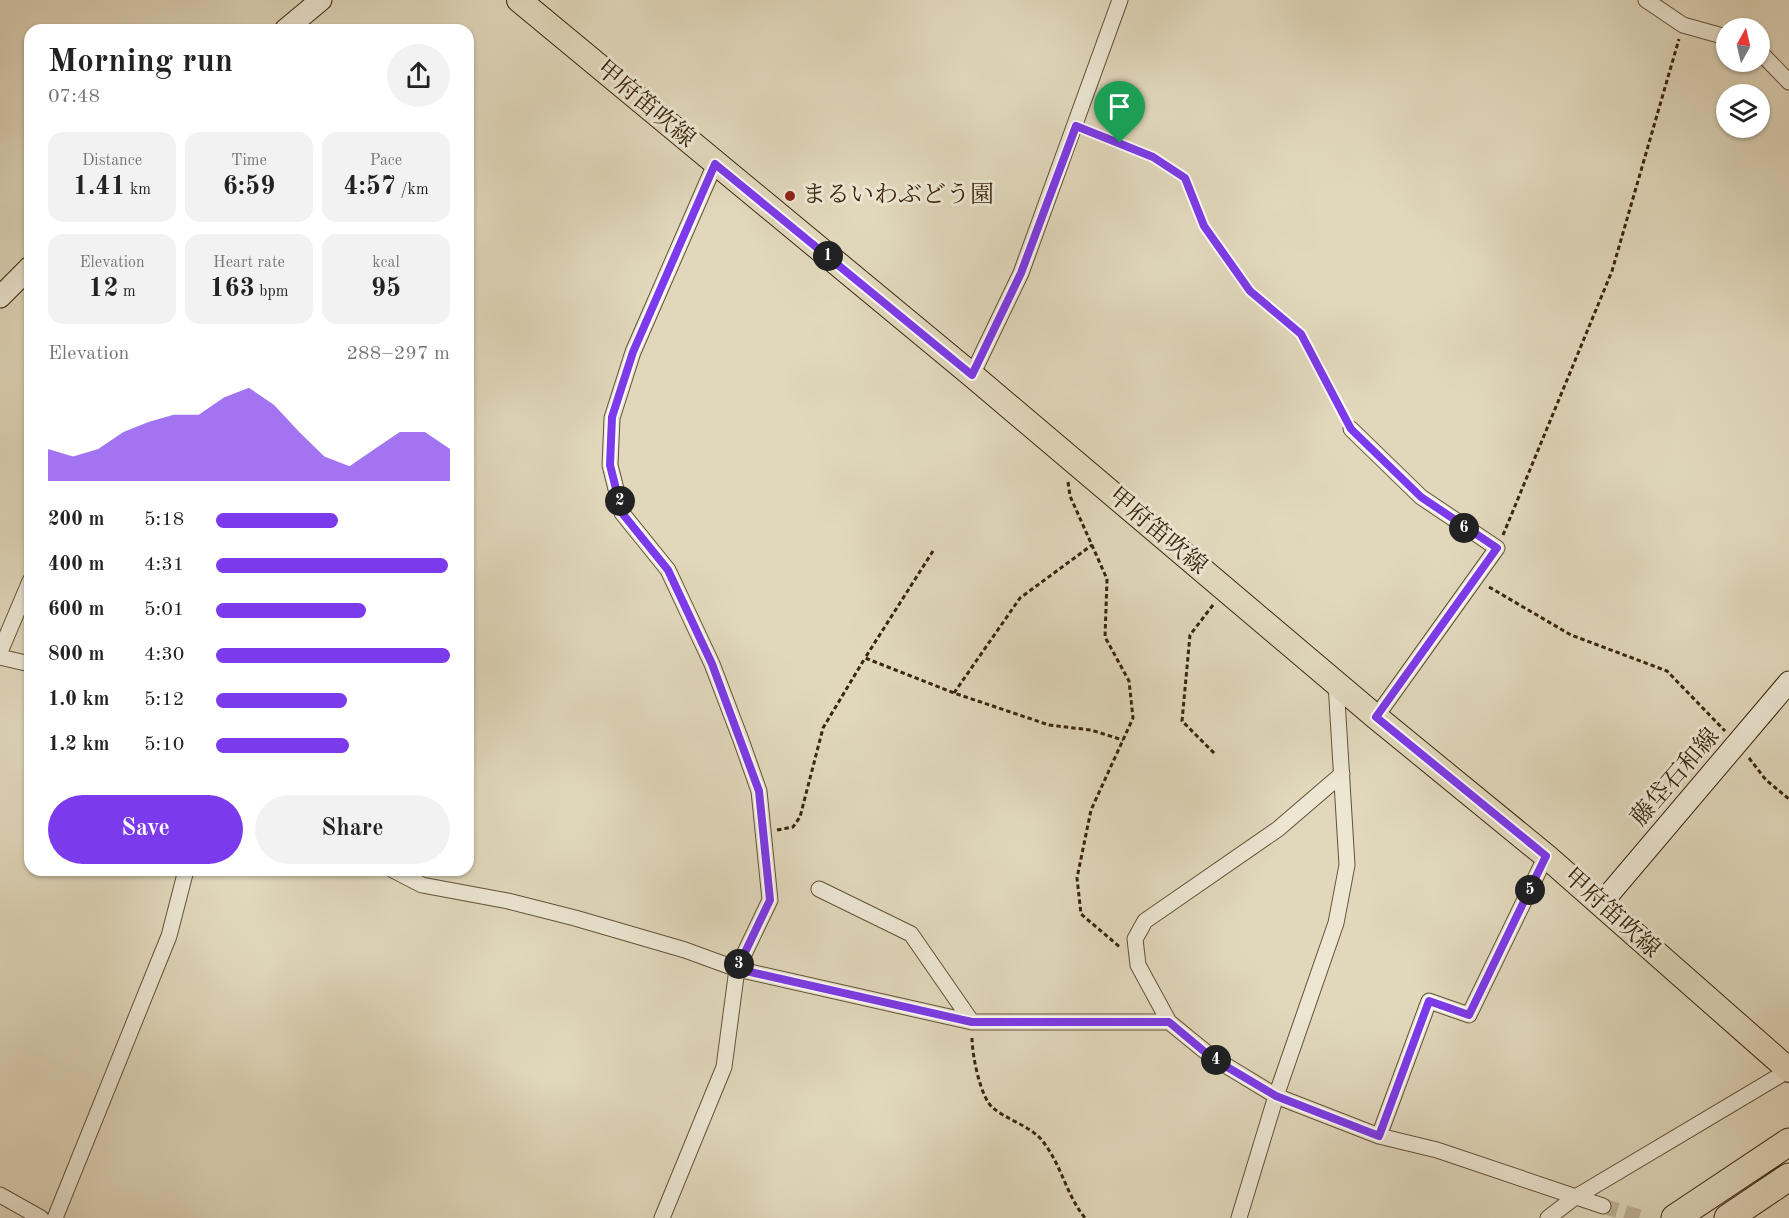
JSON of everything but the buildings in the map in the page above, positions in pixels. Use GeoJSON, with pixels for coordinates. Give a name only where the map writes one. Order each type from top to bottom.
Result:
{"type":"FeatureCollection","features":[{"type":"Feature","properties":{"kind":"highway"},"geometry":{"type":"LineString","coordinates":[[1675,1218],[1785,1144]]}},
{"type":"Feature","properties":{"kind":"highway"},"geometry":{"type":"LineString","coordinates":[[1728,1218],[1789,1177]]}},
{"type":"Feature","properties":{"kind":"main road"},"geometry":{"type":"LineString","coordinates":[[292,24],[321,0]]}},
{"type":"Feature","properties":{"kind":"main road","name":"甲府笛吹線"},"geometry":{"type":"LineString","coordinates":[[519,0],[972,375],[1376,717],[1546,856],[1789,1070]]}},
{"type":"Feature","properties":{"kind":"main road"},"geometry":{"type":"LineString","coordinates":[[0,297],[24,273]]}},
{"type":"Feature","properties":{"kind":"main road","name":"藤垈石和線"},"geometry":{"type":"LineString","coordinates":[[1600,905],[1789,682]]}},
{"type":"Feature","properties":{"kind":"street"},"geometry":{"type":"LineString","coordinates":[[972,375],[1021,273],[1120,0]]}},
{"type":"Feature","properties":{"kind":"street"},"geometry":{"type":"LineString","coordinates":[[1646,0],[1683,25],[1716,34]]}},
{"type":"Feature","properties":{"kind":"street"},"geometry":{"type":"LineString","coordinates":[[1770,62],[1789,82]]}},
{"type":"Feature","properties":{"kind":"street"},"geometry":{"type":"LineString","coordinates":[[662,1218],[724,1067],[737,969],[770,900],[759,791],[712,664],[668,570],[622,513],[610,465],[612,417],[633,352],[715,164]]}},
{"type":"Feature","properties":{"kind":"street"},"geometry":{"type":"LineString","coordinates":[[1351,429],[1421,497],[1497,548],[1477,580],[1376,717]]}},
{"type":"Feature","properties":{"kind":"street"},"geometry":{"type":"LineString","coordinates":[[0,652],[24,595]]}},
{"type":"Feature","properties":{"kind":"street"},"geometry":{"type":"LineString","coordinates":[[0,657],[24,663]]}},
{"type":"Feature","properties":{"kind":"street"},"geometry":{"type":"LineString","coordinates":[[1239,1218],[1276,1096],[1335,924],[1347,865],[1336,683]]}},
{"type":"Feature","properties":{"kind":"street"},"geometry":{"type":"LineString","coordinates":[[1342,774],[1278,829],[1145,921],[1135,939],[1138,965],[1169,1022],[1212,1058],[1276,1096],[1379,1136],[1437,1150],[1603,1206]]}},
{"type":"Feature","properties":{"kind":"street"},"geometry":{"type":"LineString","coordinates":[[1379,1136],[1429,1001],[1469,1015],[1546,856]]}},
{"type":"Feature","properties":{"kind":"street"},"geometry":{"type":"LineString","coordinates":[[55,1218],[169,936],[184,876]]}},
{"type":"Feature","properties":{"kind":"street"},"geometry":{"type":"LineString","coordinates":[[405,876],[422,885],[508,901],[575,918],[685,950],[737,969],[972,1022],[1169,1022]]}},
{"type":"Feature","properties":{"kind":"street"},"geometry":{"type":"LineString","coordinates":[[819,889],[911,934],[972,1022]]}},
{"type":"Feature","properties":{"kind":"street"},"geometry":{"type":"LineString","coordinates":[[1548,1218],[1574,1198],[1789,1070]]}},
{"type":"Feature","properties":{"kind":"street"},"geometry":{"type":"LineString","coordinates":[[0,1195],[41,1218]]}},
{"type":"Feature","properties":{"kind":"path"},"geometry":{"type":"LineString","coordinates":[[1497,548],[1612,271],[1683,25]]}},
{"type":"Feature","properties":{"kind":"path"},"geometry":{"type":"LineString","coordinates":[[1076,126],[1153,157],[1185,178],[1204,226],[1250,291],[1301,334],[1351,429]]}},
{"type":"Feature","properties":{"kind":"path"},"geometry":{"type":"LineString","coordinates":[[1065,454],[1070,496],[1107,579],[1105,637],[1128,681],[1133,718],[1091,810],[1077,878],[1081,914],[1138,965]]}},
{"type":"Feature","properties":{"kind":"path"},"geometry":{"type":"LineString","coordinates":[[954,693],[1020,598],[1092,544]]}},
{"type":"Feature","properties":{"kind":"path"},"geometry":{"type":"LineString","coordinates":[[763,833],[793,827],[800,817],[823,728],[933,551]]}},
{"type":"Feature","properties":{"kind":"path"},"geometry":{"type":"LineString","coordinates":[[1477,580],[1571,635],[1667,671],[1738,744],[1766,780],[1789,799]]}},
{"type":"Feature","properties":{"kind":"path"},"geometry":{"type":"LineString","coordinates":[[1215,754],[1182,721],[1190,635],[1224,589]]}},
{"type":"Feature","properties":{"kind":"path"},"geometry":{"type":"LineString","coordinates":[[865,658],[954,693],[1049,725],[1091,730],[1124,740]]}},
{"type":"Feature","properties":{"kind":"path"},"geometry":{"type":"LineString","coordinates":[[972,1022],[972,1059],[991,1106],[1039,1137],[1062,1170],[1072,1203],[1085,1218]]}},
{"type":"Feature","properties":{"kind":"tunnel"},"geometry":{"type":"LineString","coordinates":[[1603,1206],[1643,1218]]}},
{"type":"Feature","properties":{"kind":"place","name":"まるいわぶどう園"},"geometry":{"type":"Point","coordinates":[790,196]}},
{"type":"Feature","properties":{"kind":"route"},"geometry":{"type":"LineString","coordinates":[[1076,126],[1120,143],[1153,157],[1185,178],[1204,226],[1250,291],[1301,334],[1351,429],[1421,497],[1497,548],[1477,580],[1376,717],[1546,856],[1469,1015],[1429,1001],[1379,1136],[1276,1096],[1212,1058],[1169,1022],[972,1022],[737,969],[770,900],[759,791],[712,664],[668,570],[622,513],[610,465],[612,417],[633,352],[715,164],[972,375],[1021,273],[1076,126]]}}]}
